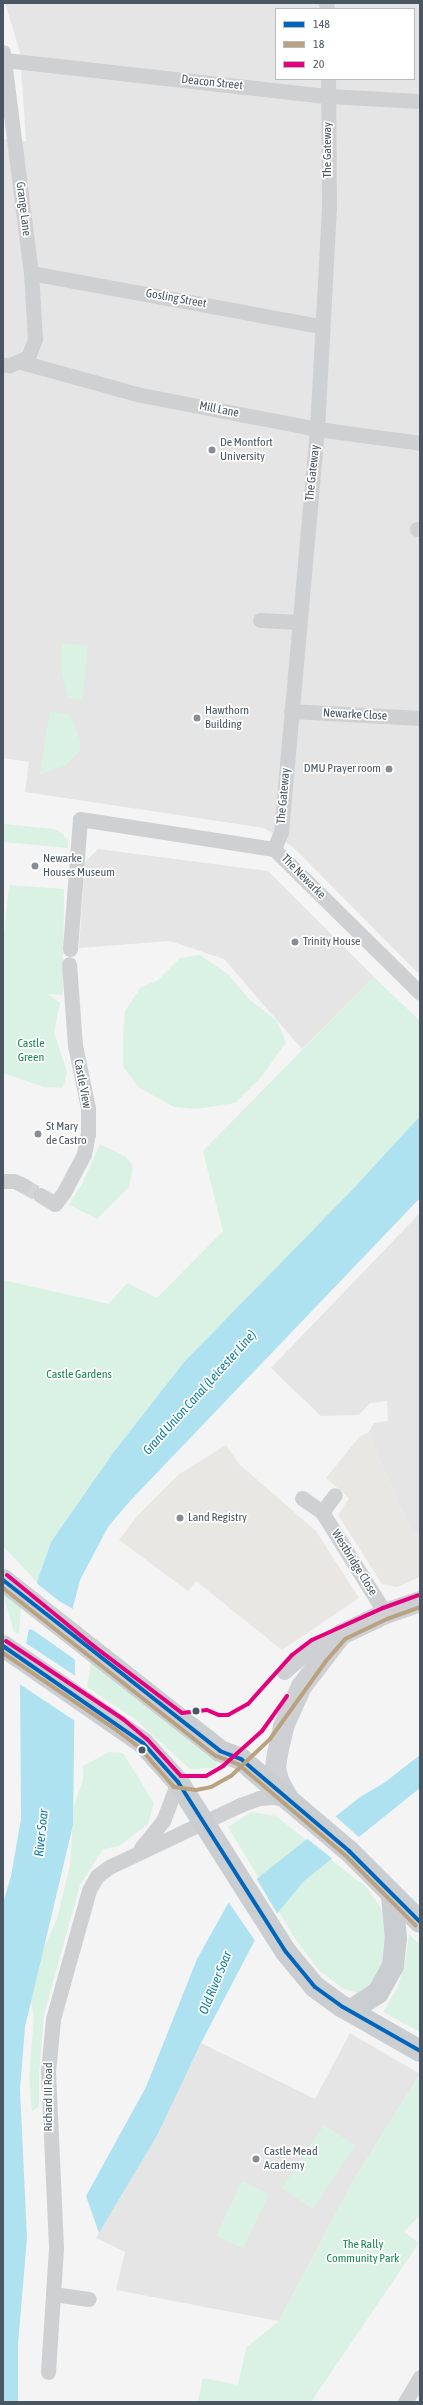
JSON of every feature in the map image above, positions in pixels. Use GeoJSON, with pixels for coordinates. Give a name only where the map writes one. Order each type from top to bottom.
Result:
{"type":"FeatureCollection","features":[{"type":"Feature","properties":{"kind":"main road"},"geometry":{"type":"LineString","coordinates":[[3,1580],[24,1599],[91,1652],[134,1682],[220,1751],[240,1759],[349,1850],[420,1922]]}},
{"type":"Feature","properties":{"kind":"main road"},"geometry":{"type":"LineString","coordinates":[[10,1651],[84,1700],[143,1743],[178,1782],[270,1927],[300,1970],[315,1987],[350,2011],[420,2051]]}},
{"type":"Feature","properties":{"kind":"main road"},"geometry":{"type":"LineString","coordinates":[[350,2011],[378,1993],[393,1966],[396,1939],[392,1895]]}},
{"type":"Feature","properties":{"kind":"street","name":"Deacon Street"},"geometry":{"type":"LineString","coordinates":[[4,56],[328,96],[420,101]]}},
{"type":"Feature","properties":{"kind":"street","name":"Grange Lane"},"geometry":{"type":"LineString","coordinates":[[4,56],[31,273],[35,340],[28,357],[21,362]]}},
{"type":"Feature","properties":{"kind":"street","name":"The Gateway"},"geometry":{"type":"LineString","coordinates":[[274,849],[281,832],[300,599],[318,429],[321,332],[329,210],[328,80]]}},
{"type":"Feature","properties":{"kind":"street","name":"Gosling Street"},"geometry":{"type":"LineString","coordinates":[[31,273],[321,332]]}},
{"type":"Feature","properties":{"kind":"street"},"geometry":{"type":"LineString","coordinates":[[3,365],[21,362]]}},
{"type":"Feature","properties":{"kind":"street","name":"Mill Lane"},"geometry":{"type":"LineString","coordinates":[[21,362],[141,395],[318,429],[420,443]]}},
{"type":"Feature","properties":{"kind":"street"},"geometry":{"type":"LineString","coordinates":[[260,620],[298,622]]}},
{"type":"Feature","properties":{"kind":"street","name":"Newarke Close"},"geometry":{"type":"LineString","coordinates":[[291,711],[420,718]]}},
{"type":"Feature","properties":{"kind":"street","name":"The Newarke"},"geometry":{"type":"LineString","coordinates":[[80,819],[274,849],[420,993]]}},
{"type":"Feature","properties":{"kind":"street","name":"Castle View"},"geometry":{"type":"LineString","coordinates":[[40,1196],[55,1204],[64,1192],[84,1154],[88,1134],[88,1108],[75,1045],[69,956],[80,819]]}},
{"type":"Feature","properties":{"kind":"street"},"geometry":{"type":"LineString","coordinates":[[3,1181],[14,1181],[23,1185]]}},
{"type":"Feature","properties":{"kind":"street"},"geometry":{"type":"LineString","coordinates":[[322,1512],[335,1495]]}},
{"type":"Feature","properties":{"kind":"street","name":"Westbridge Close"},"geometry":{"type":"LineString","coordinates":[[302,1498],[322,1512],[385,1613]]}},
{"type":"Feature","properties":{"kind":"street"},"geometry":{"type":"LineString","coordinates":[[284,1672],[315,1645],[385,1613],[420,1602]]}},
{"type":"Feature","properties":{"kind":"street"},"geometry":{"type":"LineString","coordinates":[[293,1803],[278,1780],[276,1767],[283,1726],[301,1686],[341,1634]]}},
{"type":"Feature","properties":{"kind":"street","name":"Richard III Road"},"geometry":{"type":"LineString","coordinates":[[137,1853],[163,1821],[178,1782]]}},
{"type":"Feature","properties":{"kind":"street","name":"Richard III Road"},"geometry":{"type":"LineString","coordinates":[[48,2372],[56,2247],[48,2072],[53,2019],[89,1890],[103,1871],[203,1821],[259,1798],[272,1797],[293,1803]]}},
{"type":"Feature","properties":{"kind":"street"},"geometry":{"type":"LineString","coordinates":[[53,2294],[89,2299]]}},
{"type":"Feature","properties":{"kind":"street"},"geometry":{"type":"LineString","coordinates":[[406,2402],[420,2377]]}},
{"type":"Feature","properties":{"kind":"shaded area","name":"De Montfort University"},"geometry":{"type":"Polygon","coordinates":[[[5,3],[420,3],[420,975],[293,847],[264,828],[25,792],[29,762],[3,758],[3,139],[26,141],[20,52],[5,3]]]}},
{"type":"Feature","properties":{"kind":"shaded area"},"geometry":{"type":"Polygon","coordinates":[[[98,849],[268,871],[374,977],[302,1049],[224,959],[170,941],[79,948],[85,862],[98,849]]]}},
{"type":"Feature","properties":{"kind":"shaded area"},"geometry":{"type":"Polygon","coordinates":[[[420,1213],[420,1534],[412,1533],[368,1433],[374,1423],[388,1421],[387,1401],[370,1403],[359,1415],[321,1416],[271,1368],[420,1213]]]}},
{"type":"Feature","properties":{"kind":"shaded area"},"geometry":{"type":"Polygon","coordinates":[[[368,1433],[412,1533],[420,1534],[420,1577],[397,1587],[382,1584],[338,1515],[349,1498],[326,1478],[360,1436],[368,1433]]]}},
{"type":"Feature","properties":{"kind":"shaded area"},"geometry":{"type":"Polygon","coordinates":[[[226,1445],[239,1464],[316,1531],[359,1598],[282,1650],[196,1581],[188,1591],[119,1540],[138,1515],[178,1475],[226,1445]]]}},
{"type":"Feature","properties":{"kind":"shaded area","name":"Castle Mead Academy"},"geometry":{"type":"Polygon","coordinates":[[[350,2033],[420,2074],[352,2183],[279,2321],[116,2290],[125,2252],[96,2238],[158,2134],[201,2043],[315,2099],[350,2033]]]}},
{"type":"Feature","properties":{"kind":"green space"},"geometry":{"type":"Polygon","coordinates":[[[61,643],[88,646],[82,700],[68,698],[62,674],[61,643]]]}},
{"type":"Feature","properties":{"kind":"green space"},"geometry":{"type":"Polygon","coordinates":[[[50,711],[70,715],[80,740],[80,751],[65,766],[40,774],[50,711]]]}},
{"type":"Feature","properties":{"kind":"green space"},"geometry":{"type":"Polygon","coordinates":[[[3,824],[54,829],[63,834],[68,841],[68,848],[3,842],[3,824]]]}},
{"type":"Feature","properties":{"kind":"green space","name":"Castle Green"},"geometry":{"type":"Polygon","coordinates":[[[9,885],[64,889],[63,995],[48,994],[60,1003],[54,1033],[67,1072],[63,1088],[44,1087],[3,1073],[3,945],[9,885]]]}},
{"type":"Feature","properties":{"kind":"green space"},"geometry":{"type":"Polygon","coordinates":[[[200,955],[229,975],[250,1000],[277,1021],[286,1042],[262,1076],[235,1103],[196,1109],[174,1107],[138,1087],[123,1066],[125,1011],[141,987],[158,980],[180,958],[200,955]]]}},
{"type":"Feature","properties":{"kind":"green space","name":"Castle Gardens"},"geometry":{"type":"Polygon","coordinates":[[[374,977],[420,1021],[420,1116],[353,1189],[184,1362],[113,1453],[51,1542],[37,1582],[3,1546],[3,1280],[109,1304],[127,1283],[157,1298],[223,1231],[203,1151],[374,977]]]}},
{"type":"Feature","properties":{"kind":"green space"},"geometry":{"type":"Polygon","coordinates":[[[100,1144],[126,1157],[133,1166],[129,1187],[97,1219],[69,1205],[83,1182],[100,1144]]]}},
{"type":"Feature","properties":{"kind":"green space"},"geometry":{"type":"Polygon","coordinates":[[[3,1594],[21,1608],[19,1634],[14,1632],[3,1594]]]}},
{"type":"Feature","properties":{"kind":"green space"},"geometry":{"type":"Polygon","coordinates":[[[91,1663],[216,1761],[216,1768],[190,1769],[135,1719],[87,1687],[91,1663]]]}},
{"type":"Feature","properties":{"kind":"green space"},"geometry":{"type":"Polygon","coordinates":[[[109,1752],[123,1753],[154,1803],[148,1824],[119,1846],[103,1849],[80,1885],[44,2014],[39,2077],[39,2106],[32,2112],[29,2077],[34,2017],[30,1996],[40,1956],[57,1919],[70,1865],[74,1806],[83,1780],[83,1766],[109,1752]]]}},
{"type":"Feature","properties":{"kind":"green space"},"geometry":{"type":"Polygon","coordinates":[[[251,1812],[276,1816],[367,1888],[383,1911],[390,1936],[377,1985],[359,1993],[342,1988],[319,1970],[296,1940],[228,1827],[251,1812]]]}},
{"type":"Feature","properties":{"kind":"green space"},"geometry":{"type":"Polygon","coordinates":[[[409,1934],[420,1945],[420,2032],[383,2012],[397,1989],[405,1962],[409,1934]]]}},
{"type":"Feature","properties":{"kind":"green space","name":"The Rally Community Park"},"geometry":{"type":"Polygon","coordinates":[[[417,2079],[420,2081],[420,2215],[404,2232],[419,2243],[311,2402],[198,2402],[203,2378],[238,2385],[246,2348],[279,2321],[352,2183],[417,2079]]]}},
{"type":"Feature","properties":{"kind":"green space"},"geometry":{"type":"Polygon","coordinates":[[[324,2125],[355,2146],[313,2209],[282,2188],[324,2125]]]}},
{"type":"Feature","properties":{"kind":"green space"},"geometry":{"type":"Polygon","coordinates":[[[242,2181],[269,2194],[243,2248],[216,2236],[242,2181]]]}},
{"type":"Feature","properties":{"kind":"water"},"geometry":{"type":"Polygon","coordinates":[[[420,1116],[420,1198],[130,1501],[108,1527],[80,1580],[73,1607],[75,1664],[73,1825],[25,2027],[20,2089],[27,2238],[18,2344],[18,2402],[3,2402],[3,1903],[11,1876],[21,1819],[20,1679],[37,1582],[51,1542],[113,1453],[184,1362],[353,1189],[420,1116]]]}},
{"type":"Feature","properties":{"kind":"water","name":"Old River Soar"},"geometry":{"type":"Polygon","coordinates":[[[420,1755],[420,1788],[304,1881],[255,1940],[201,2043],[158,2134],[99,2233],[86,2196],[146,2087],[197,1959],[230,1900],[360,1797],[384,1783],[420,1755]]]}},
{"type":"Feature","properties":{"kind":"pier"},"geometry":{"type":"Polygon","coordinates":[[[35,1582],[59,1601],[75,1610],[77,1661],[33,1630],[26,1629],[35,1582]]]}},
{"type":"Feature","properties":{"kind":"pier"},"geometry":{"type":"Polygon","coordinates":[[[24,1642],[77,1677],[75,1721],[18,1683],[24,1642]]]}},
{"type":"Feature","properties":{"kind":"pier"},"geometry":{"type":"Polygon","coordinates":[[[334,1815],[361,1839],[334,1860],[305,1837],[334,1815]]]}},
{"type":"Feature","properties":{"kind":"pier"},"geometry":{"type":"Polygon","coordinates":[[[255,1876],[278,1915],[256,1942],[227,1900],[255,1876]]]}},
{"type":"Feature","properties":{"kind":"tunnel"},"geometry":{"type":"LineString","coordinates":[[23,1185],[40,1195]]}},
{"type":"Feature","properties":{"kind":"transit line","name":"20"},"geometry":{"type":"LineString","coordinates":[[7,1575],[95,1647],[182,1713],[207,1710],[219,1715],[228,1715],[248,1704],[292,1655],[312,1640],[383,1608],[418,1595]]}},
{"type":"Feature","properties":{"kind":"transit line","name":"148"},"geometry":{"type":"LineString","coordinates":[[3,1580],[220,1751],[241,1759],[349,1851],[420,1922]]}},
{"type":"Feature","properties":{"kind":"transit line","name":"18"},"geometry":{"type":"LineString","coordinates":[[3,1588],[216,1756],[238,1764],[345,1855],[416,1926]]}},
{"type":"Feature","properties":{"kind":"transit line","name":"18"},"geometry":{"type":"LineString","coordinates":[[3,1653],[139,1747],[174,1787],[196,1790],[211,1787],[231,1776],[270,1739],[326,1661],[345,1639],[387,1619],[420,1607]]}},
{"type":"Feature","properties":{"kind":"transit line","name":"20"},"geometry":{"type":"LineString","coordinates":[[6,1641],[123,1719],[147,1739],[181,1776],[206,1776],[223,1766],[262,1731],[287,1696]]}},
{"type":"Feature","properties":{"kind":"transit line","name":"148"},"geometry":{"type":"LineString","coordinates":[[3,1646],[143,1743],[178,1782],[286,1952],[315,1987],[343,2007],[420,2051]]}},
{"type":"Feature","properties":{"kind":"place","name":"De Montfort University"},"geometry":{"type":"Point","coordinates":[212,450]}},
{"type":"Feature","properties":{"kind":"place","name":"Hawthorn Building"},"geometry":{"type":"Point","coordinates":[197,718]}},
{"type":"Feature","properties":{"kind":"place","name":"DMU Prayer room"},"geometry":{"type":"Point","coordinates":[389,769]}},
{"type":"Feature","properties":{"kind":"place","name":"Newarke Houses Museum"},"geometry":{"type":"Point","coordinates":[35,866]}},
{"type":"Feature","properties":{"kind":"place","name":"Trinity House"},"geometry":{"type":"Point","coordinates":[295,942]}},
{"type":"Feature","properties":{"kind":"place","name":"St Mary de Castro"},"geometry":{"type":"Point","coordinates":[38,1134]}},
{"type":"Feature","properties":{"kind":"place","name":"Land Registry"},"geometry":{"type":"Point","coordinates":[180,1518]}},
{"type":"Feature","properties":{"kind":"place","name":"Castle Mead Academy"},"geometry":{"type":"Point","coordinates":[256,2159]}},
{"type":"Feature","properties":{"kind":"water label","name":"Grand Union Canal (Leicester Line)"},"geometry":{"type":"Point","coordinates":[200,1393]}},
{"type":"Feature","properties":{"kind":"water label","name":"River Soar"},"geometry":{"type":"Point","coordinates":[42,1833]}}]}
